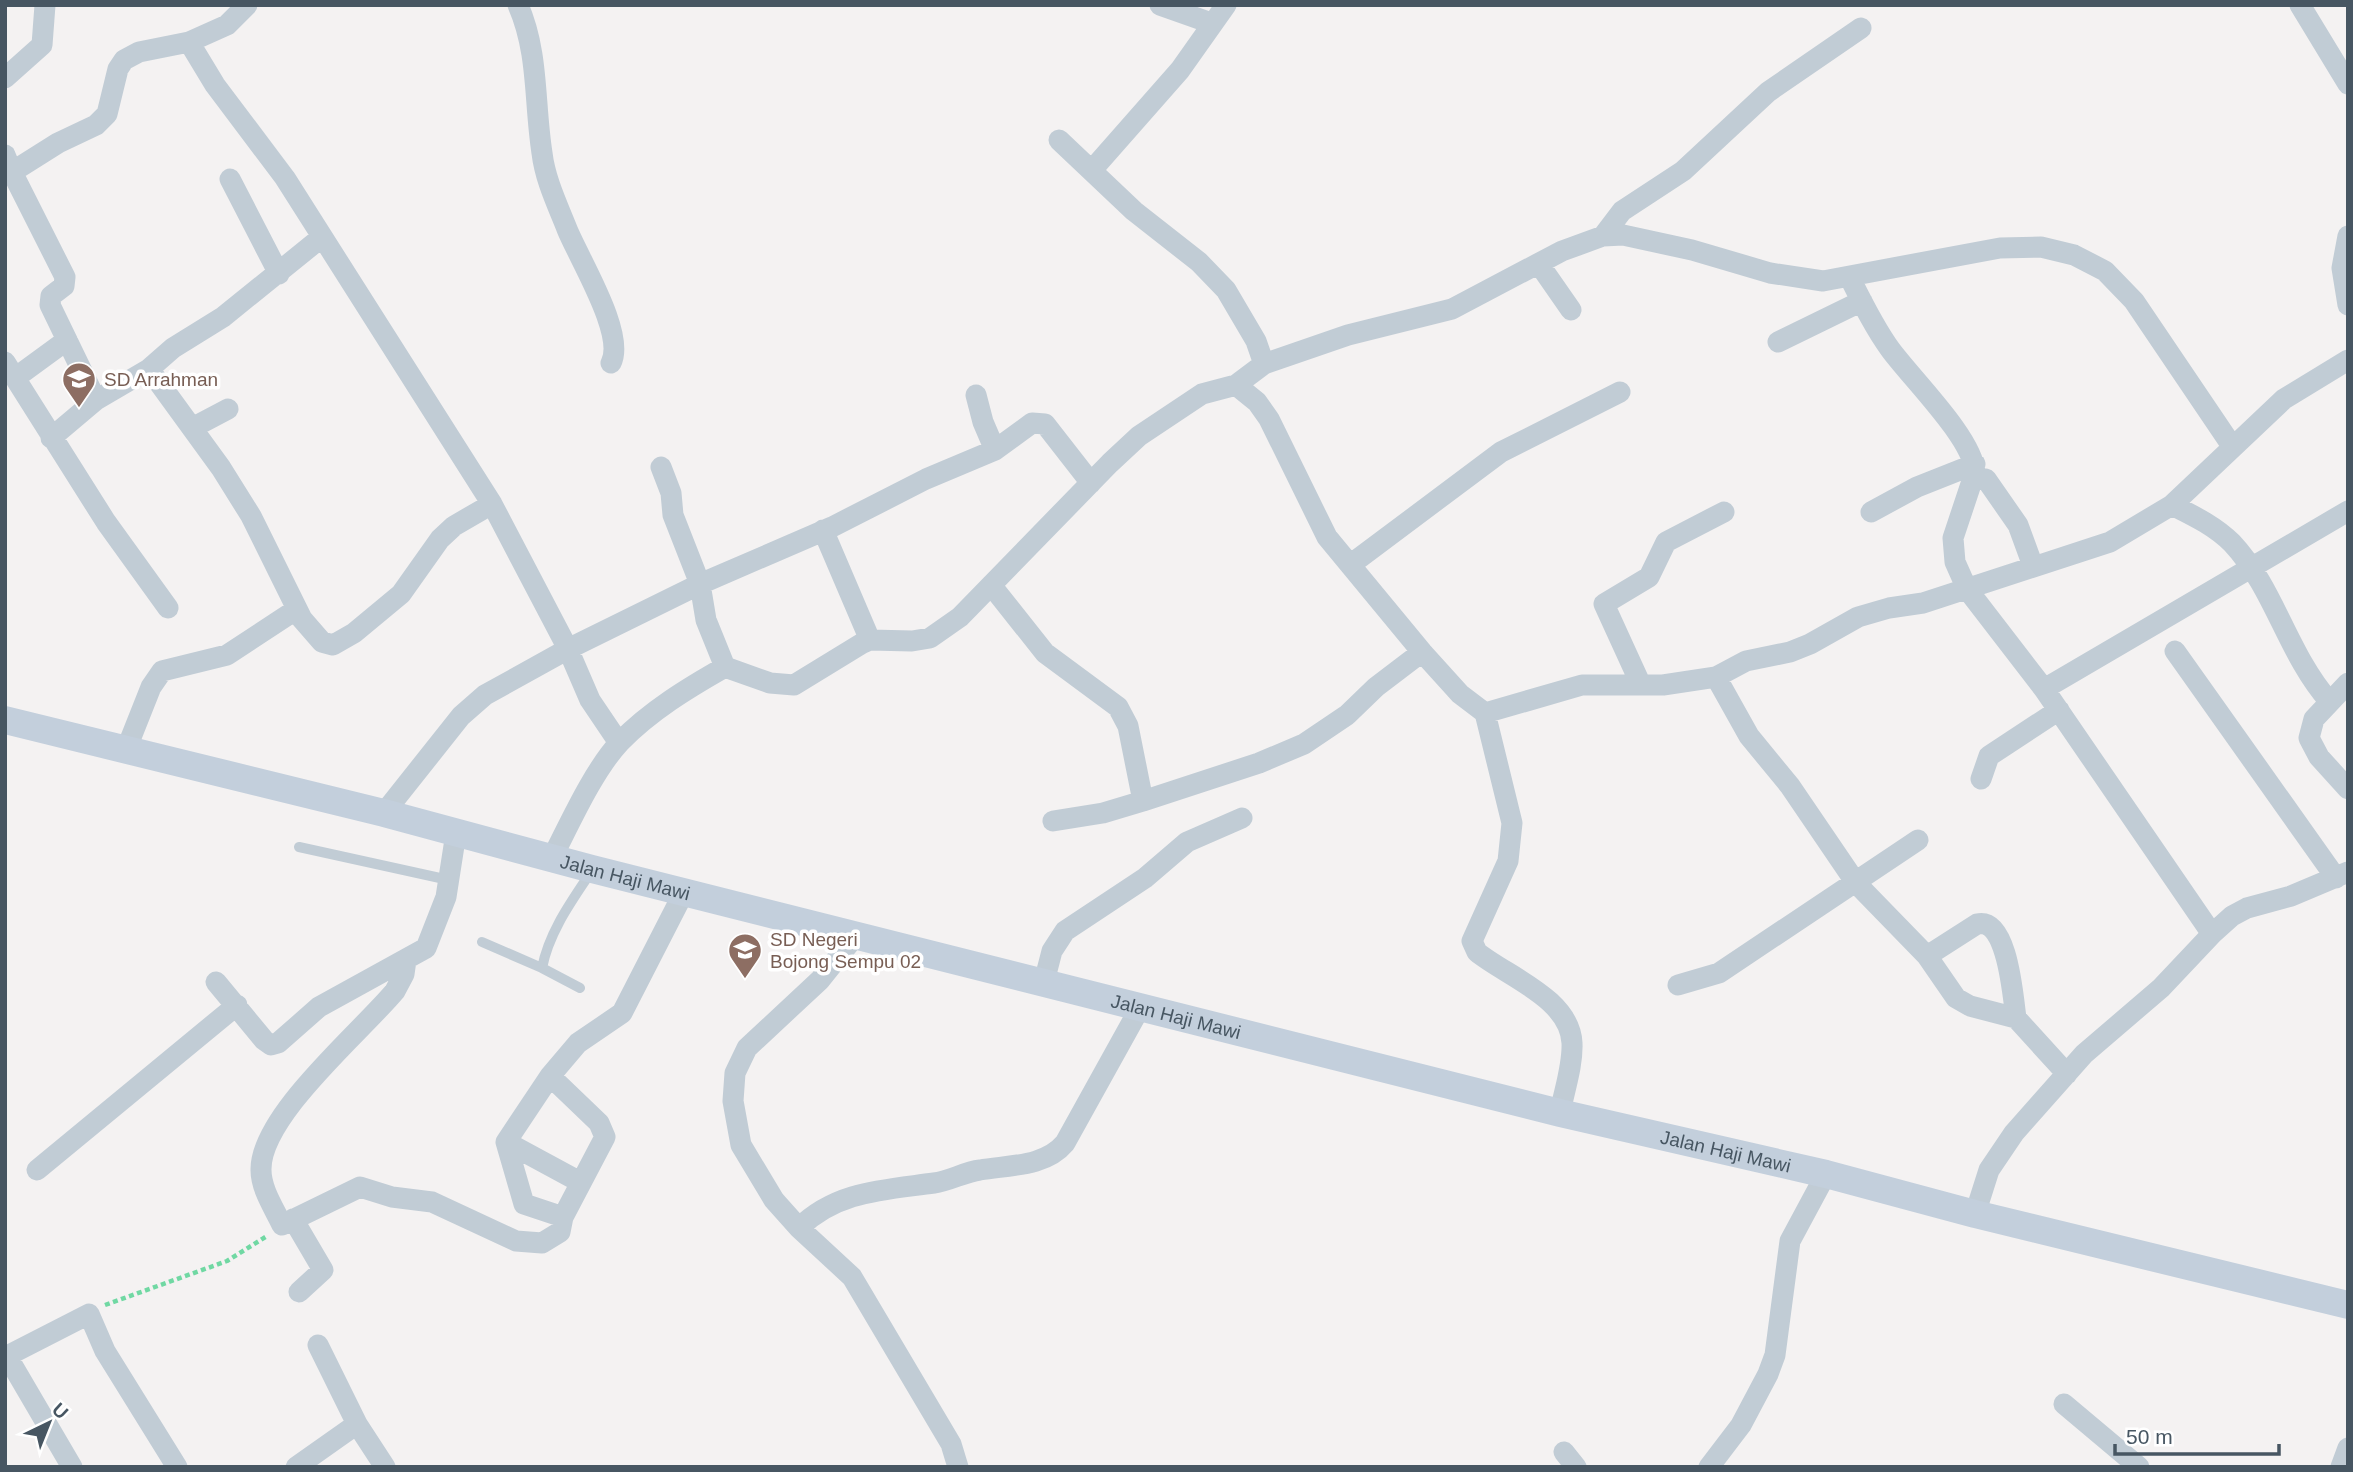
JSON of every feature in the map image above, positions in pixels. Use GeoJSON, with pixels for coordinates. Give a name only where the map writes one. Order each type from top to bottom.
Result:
{"type":"FeatureCollection","features":[{"type":"Feature","properties":{"kind":"street"},"geometry":{"type":"LineString","coordinates":[[5,78],[42,45],[45,5]]}},
{"type":"Feature","properties":{"kind":"street"},"geometry":{"type":"LineString","coordinates":[[96,400],[49,301],[64,286],[65,277],[9,164],[96,125],[107,114],[118,69],[124,60],[139,52],[189,42],[227,25],[247,5]]}},
{"type":"Feature","properties":{"kind":"street"},"geometry":{"type":"LineString","coordinates":[[518,5],[529,30],[535,60],[542,157],[570,237],[614,334],[615,352],[611,363]]}},
{"type":"Feature","properties":{"kind":"street"},"geometry":{"type":"LineString","coordinates":[[1160,5],[1211,23]]}},
{"type":"Feature","properties":{"kind":"street"},"geometry":{"type":"LineString","coordinates":[[1092,170],[1180,69],[1226,5]]}},
{"type":"Feature","properties":{"kind":"street"},"geometry":{"type":"LineString","coordinates":[[2309,8],[2348,84]]}},
{"type":"Feature","properties":{"kind":"street"},"geometry":{"type":"LineString","coordinates":[[1603,236],[1628,206],[1683,171],[1768,92],[1861,28]]}},
{"type":"Feature","properties":{"kind":"street"},"geometry":{"type":"LineString","coordinates":[[189,42],[323,237],[492,503],[568,649],[590,700],[619,743]]}},
{"type":"Feature","properties":{"kind":"street"},"geometry":{"type":"LineString","coordinates":[[1059,140],[1134,211],[1199,261],[1226,290],[1256,341],[1264,364]]}},
{"type":"Feature","properties":{"kind":"street"},"geometry":{"type":"LineString","coordinates":[[230,179],[279,274]]}},
{"type":"Feature","properties":{"kind":"street"},"geometry":{"type":"LineString","coordinates":[[661,467],[671,493],[673,514],[700,584],[706,620],[725,667],[770,683],[794,685],[870,640],[900,642],[930,638],[960,617],[1139,436],[1202,394],[1236,385],[1264,364],[1348,335],[1451,309],[1539,264],[1603,236],[1623,235],[1802,279],[1850,278],[1885,267],[2000,248],[2041,247],[2090,261],[2105,271],[2134,301],[2232,446]]}},
{"type":"Feature","properties":{"kind":"street"},"geometry":{"type":"LineString","coordinates":[[2348,236],[2342,268],[2348,305]]}},
{"type":"Feature","properties":{"kind":"street"},"geometry":{"type":"LineString","coordinates":[[51,438],[96,400],[149,369],[164,355],[222,317],[323,237]]}},
{"type":"Feature","properties":{"kind":"street"},"geometry":{"type":"LineString","coordinates":[[1539,264],[1571,310]]}},
{"type":"Feature","properties":{"kind":"street"},"geometry":{"type":"LineString","coordinates":[[1850,278],[1888,346],[1951,425],[2018,525],[2033,566]]}},
{"type":"Feature","properties":{"kind":"street"},"geometry":{"type":"LineString","coordinates":[[1778,342],[1862,301]]}},
{"type":"Feature","properties":{"kind":"street"},"geometry":{"type":"LineString","coordinates":[[67,340],[12,383],[168,608]]}},
{"type":"Feature","properties":{"kind":"street"},"geometry":{"type":"LineString","coordinates":[[1485,713],[1583,685],[1675,684],[1716,677],[1746,660],[1790,652],[1810,644],[1858,617],[1967,589],[2110,542],[2172,505],[2284,399],[2348,360]]}},
{"type":"Feature","properties":{"kind":"street"},"geometry":{"type":"LineString","coordinates":[[149,369],[251,516],[297,609],[322,642],[339,643],[401,594],[447,533],[492,503]]}},
{"type":"Feature","properties":{"kind":"street"},"geometry":{"type":"LineString","coordinates":[[1236,385],[1257,402],[1269,419],[1317,522],[1422,652],[1460,694],[1485,713],[1512,822],[1508,861],[1472,941],[1477,952],[1541,996],[1565,1020],[1572,1045],[1560,1113]]}},
{"type":"Feature","properties":{"kind":"street"},"geometry":{"type":"LineString","coordinates":[[1350,565],[1501,452],[1620,392]]}},
{"type":"Feature","properties":{"kind":"street"},"geometry":{"type":"LineString","coordinates":[[976,395],[979,413],[995,450]]}},
{"type":"Feature","properties":{"kind":"street"},"geometry":{"type":"LineString","coordinates":[[192,428],[228,409]]}},
{"type":"Feature","properties":{"kind":"street"},"geometry":{"type":"LineString","coordinates":[[384,813],[473,705],[568,649],[700,584],[995,450],[1032,423],[1042,422],[1091,483]]}},
{"type":"Feature","properties":{"kind":"street"},"geometry":{"type":"LineString","coordinates":[[1980,472],[1975,472],[1953,538],[1955,562],[1967,589],[2059,710],[2212,934]]}},
{"type":"Feature","properties":{"kind":"street"},"geometry":{"type":"LineString","coordinates":[[1871,512],[1917,487],[1980,472]]}},
{"type":"Feature","properties":{"kind":"street"},"geometry":{"type":"LineString","coordinates":[[2172,505],[2208,524],[2251,566],[2303,669],[2329,701]]}},
{"type":"Feature","properties":{"kind":"street"},"geometry":{"type":"LineString","coordinates":[[2044,689],[2348,511]]}},
{"type":"Feature","properties":{"kind":"street"},"geometry":{"type":"LineString","coordinates":[[1641,685],[1604,604],[1649,577],[1666,542],[1724,512]]}},
{"type":"Feature","properties":{"kind":"street"},"geometry":{"type":"LineString","coordinates":[[823,530],[870,640]]}},
{"type":"Feature","properties":{"kind":"street"},"geometry":{"type":"LineString","coordinates":[[990,585],[1045,653],[1118,707],[1128,726],[1143,801]]}},
{"type":"Feature","properties":{"kind":"street"},"geometry":{"type":"LineString","coordinates":[[126,750],[150,687],[162,671],[227,655],[297,609]]}},
{"type":"Feature","properties":{"kind":"street"},"geometry":{"type":"LineString","coordinates":[[1975,1214],[1989,1170],[2014,1133],[2098,1040],[2161,988],[2212,934],[2232,916],[2247,908],[2291,896],[2342,875],[2175,650]]}},
{"type":"Feature","properties":{"kind":"street"},"geometry":{"type":"LineString","coordinates":[[1053,821],[1103,813],[1143,801],[1259,763],[1304,744],[1347,715],[1366,695],[1422,652]]}},
{"type":"Feature","properties":{"kind":"street"},"geometry":{"type":"LineString","coordinates":[[552,858],[579,805],[619,743],[682,691],[725,667]]}},
{"type":"Feature","properties":{"kind":"street"},"geometry":{"type":"LineString","coordinates":[[1716,677],[1749,736],[1790,786],[1856,883],[1927,956],[1963,1003],[2016,1018],[2067,1074]]}},
{"type":"Feature","properties":{"kind":"street"},"geometry":{"type":"LineString","coordinates":[[2348,683],[2314,719],[2309,738],[2319,757],[2348,789]]}},
{"type":"Feature","properties":{"kind":"street"},"geometry":{"type":"LineString","coordinates":[[1981,779],[1989,756],[2059,710]]}},
{"type":"Feature","properties":{"kind":"street","name":"Jalan Haji Mawi"},"geometry":{"type":"LineString","coordinates":[[5,720],[384,813],[592,870],[1560,1113],[1826,1174],[1975,1214],[2348,1305]]}},
{"type":"Feature","properties":{"kind":"street"},"geometry":{"type":"LineString","coordinates":[[1044,982],[1052,951],[1065,930],[1145,878],[1187,842],[1242,818]]}},
{"type":"Feature","properties":{"kind":"street"},"geometry":{"type":"LineString","coordinates":[[216,982],[264,1041],[271,1045],[278,1043],[319,1007],[426,948],[446,897],[456,833]]}},
{"type":"Feature","properties":{"kind":"street"},"geometry":{"type":"LineString","coordinates":[[1678,985],[1719,973],[1918,840]]}},
{"type":"Feature","properties":{"kind":"street"},"geometry":{"type":"LineString","coordinates":[[563,1217],[524,1204],[506,1142],[550,1076],[578,1043],[622,1013],[684,892]]}},
{"type":"Feature","properties":{"kind":"street"},"geometry":{"type":"LineString","coordinates":[[1927,956],[1969,928],[1985,923],[2000,939],[2016,1018]]}},
{"type":"Feature","properties":{"kind":"street"},"geometry":{"type":"LineString","coordinates":[[856,935],[820,980],[747,1048],[735,1073],[733,1101],[741,1145],[774,1200],[799,1228],[852,1277],[951,1444],[958,1467]]}},
{"type":"Feature","properties":{"kind":"street"},"geometry":{"type":"LineString","coordinates":[[299,1292],[323,1270],[262,1182],[263,1150],[290,1105],[395,991],[404,974],[406,960]]}},
{"type":"Feature","properties":{"kind":"street"},"geometry":{"type":"LineString","coordinates":[[37,1170],[237,1005]]}},
{"type":"Feature","properties":{"kind":"street"},"geometry":{"type":"LineString","coordinates":[[799,1228],[819,1209],[841,1200],[903,1186],[936,1183],[978,1170],[1052,1156],[1065,1143],[1141,1006]]}},
{"type":"Feature","properties":{"kind":"street"},"geometry":{"type":"LineString","coordinates":[[288,1222],[360,1187],[392,1197],[432,1202],[516,1241],[535,1244],[557,1236],[580,1182],[604,1143],[603,1129],[550,1076]]}},
{"type":"Feature","properties":{"kind":"street"},"geometry":{"type":"LineString","coordinates":[[506,1142],[580,1182]]}},
{"type":"Feature","properties":{"kind":"street"},"geometry":{"type":"LineString","coordinates":[[1709,1467],[1741,1426],[1768,1374],[1775,1355],[1790,1241],[1826,1174]]}},
{"type":"Feature","properties":{"kind":"street"},"geometry":{"type":"LineString","coordinates":[[72,1467],[6,1357],[89,1314],[105,1352],[177,1467]]}},
{"type":"Feature","properties":{"kind":"street"},"geometry":{"type":"LineString","coordinates":[[318,1345],[357,1424],[385,1467]]}},
{"type":"Feature","properties":{"kind":"street"},"geometry":{"type":"LineString","coordinates":[[2064,1404],[2139,1467]]}},
{"type":"Feature","properties":{"kind":"street"},"geometry":{"type":"LineString","coordinates":[[296,1467],[357,1424]]}},
{"type":"Feature","properties":{"kind":"street"},"geometry":{"type":"LineString","coordinates":[[2341,1467],[2348,1448]]}},
{"type":"Feature","properties":{"kind":"lane"},"geometry":{"type":"LineString","coordinates":[[299,847],[449,880]]}},
{"type":"Feature","properties":{"kind":"lane"},"geometry":{"type":"LineString","coordinates":[[542,968],[563,915],[592,870]]}},
{"type":"Feature","properties":{"kind":"lane"},"geometry":{"type":"LineString","coordinates":[[482,942],[580,988]]}},
{"type":"Feature","properties":{"kind":"path"},"geometry":{"type":"LineString","coordinates":[[89,1314],[124,1297],[227,1261],[288,1222]]}},
{"type":"Feature","properties":{"kind":"place","name":"SD Arrahman"},"geometry":{"type":"Point","coordinates":[79,409]}},
{"type":"Feature","properties":{"kind":"place","name":"SD Negeri Bojong Sempu 02"},"geometry":{"type":"Point","coordinates":[745,980]}}]}
